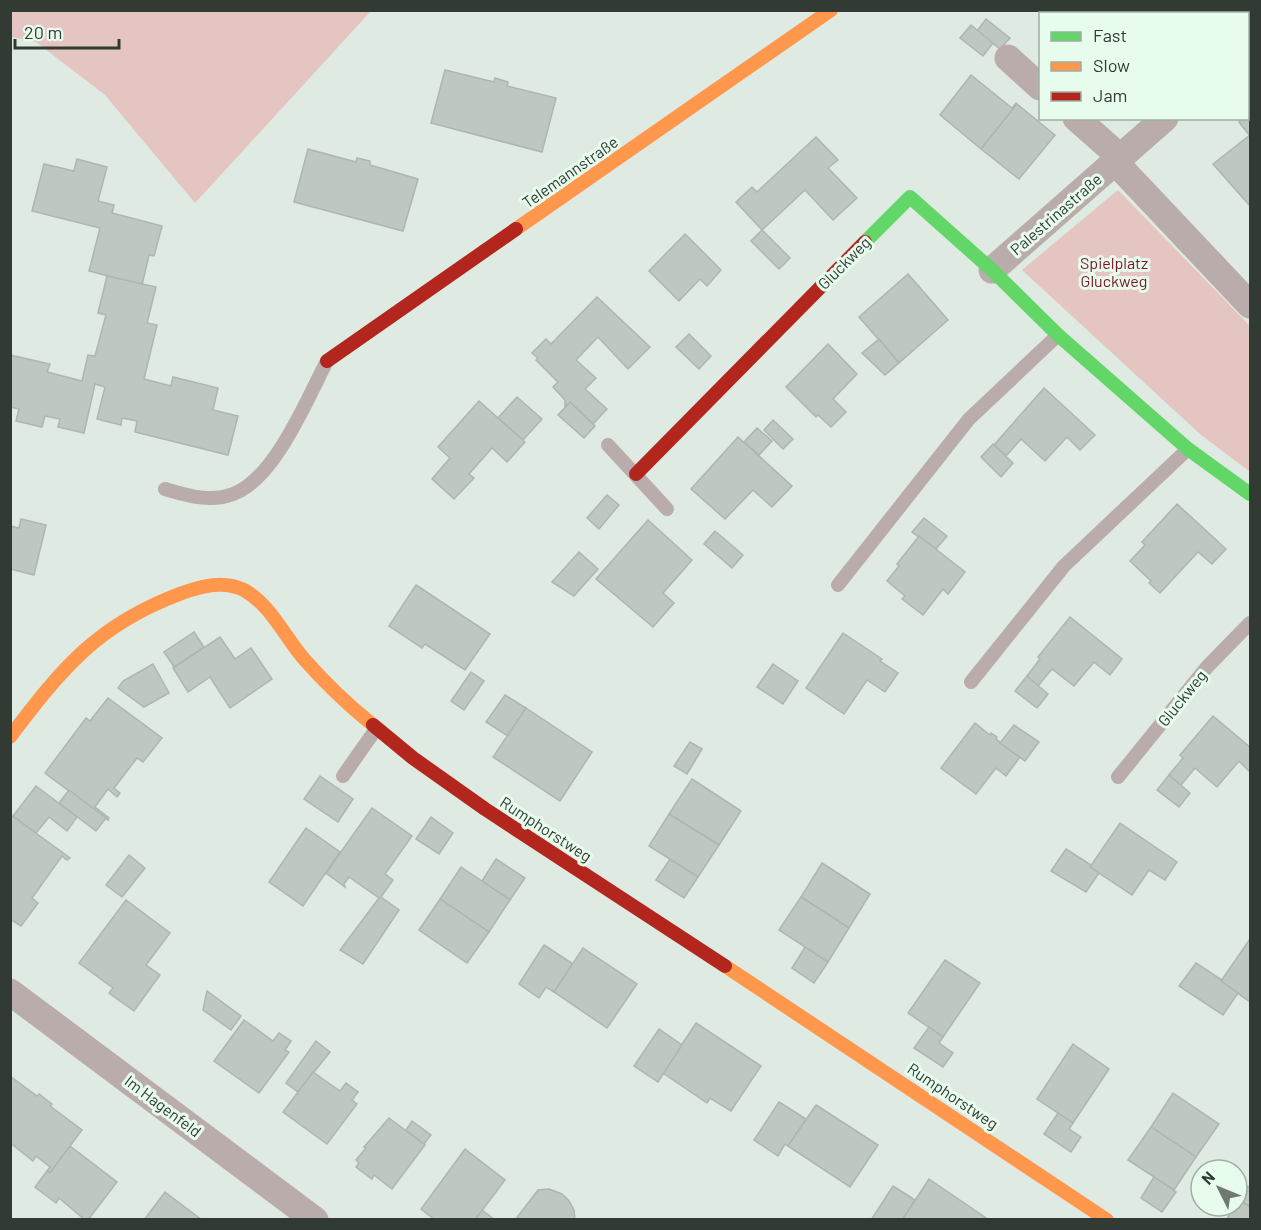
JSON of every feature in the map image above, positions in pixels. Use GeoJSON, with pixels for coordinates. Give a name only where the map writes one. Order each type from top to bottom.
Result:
{"type":"FeatureCollection","features":[{"type":"Feature","properties":{"kind":"street","name":"Telemannstraße"},"geometry":{"type":"LineString","coordinates":[[327,361],[831,10]]}},
{"type":"Feature","properties":{"kind":"street"},"geometry":{"type":"LineString","coordinates":[[1008,58],[1039,85]]}},
{"type":"Feature","properties":{"kind":"street"},"geometry":{"type":"LineString","coordinates":[[1078,120],[1248,297]]}},
{"type":"Feature","properties":{"kind":"street","name":"Palestrinastraße"},"geometry":{"type":"LineString","coordinates":[[992,270],[1163,120]]}},
{"type":"Feature","properties":{"kind":"street","name":"Gluckweg"},"geometry":{"type":"LineString","coordinates":[[636,474],[910,197],[992,270],[1058,335],[1188,449],[1251,494]]}},
{"type":"Feature","properties":{"kind":"street","name":"Rumphorstweg"},"geometry":{"type":"LineString","coordinates":[[10,737],[58,675],[92,642],[127,616],[158,601],[213,585],[232,585],[246,591],[261,604],[303,658],[376,729],[470,799],[875,1064],[1107,1220]]}},
{"type":"Feature","properties":{"kind":"street","name":"Im Hagenfeld"},"geometry":{"type":"LineString","coordinates":[[10,992],[315,1220]]}},
{"type":"Feature","properties":{"kind":"lane"},"geometry":{"type":"LineString","coordinates":[[838,585],[969,419],[1058,335]]}},
{"type":"Feature","properties":{"kind":"lane"},"geometry":{"type":"LineString","coordinates":[[165,489],[201,498],[232,495],[255,480],[274,459],[327,361]]}},
{"type":"Feature","properties":{"kind":"lane"},"geometry":{"type":"LineString","coordinates":[[608,445],[667,509]]}},
{"type":"Feature","properties":{"kind":"lane"},"geometry":{"type":"LineString","coordinates":[[971,682],[1064,566],[1188,449]]}},
{"type":"Feature","properties":{"kind":"lane","name":"Gluckweg"},"geometry":{"type":"LineString","coordinates":[[1118,777],[1207,667],[1251,623]]}},
{"type":"Feature","properties":{"kind":"lane"},"geometry":{"type":"LineString","coordinates":[[343,776],[376,729]]}},
{"type":"Feature","properties":{"kind":"green space"},"geometry":{"type":"Polygon","coordinates":[[[10,11],[371,11],[195,203],[105,95],[36,42],[11,37],[10,11]]]}},
{"type":"Feature","properties":{"kind":"green space","name":"Spielplatz Gluckweg"},"geometry":{"type":"Polygon","coordinates":[[[1118,190],[1250,326],[1250,472],[1200,434],[1022,270],[1118,190]]]}},
{"type":"Feature","properties":{"kind":"building"},"geometry":{"type":"Polygon","coordinates":[[[1071,10],[1144,10],[1143,12],[1070,12],[1071,10]]]}},
{"type":"Feature","properties":{"kind":"building"},"geometry":{"type":"Polygon","coordinates":[[[986,19],[1010,38],[1000,49],[977,31],[986,19]]]}},
{"type":"Feature","properties":{"kind":"building"},"geometry":{"type":"Polygon","coordinates":[[[971,25],[993,43],[983,56],[960,38],[971,25]]]}},
{"type":"Feature","properties":{"kind":"building"},"geometry":{"type":"Polygon","coordinates":[[[445,70],[494,82],[495,78],[508,82],[507,86],[556,98],[542,152],[431,123],[445,70]]]}},
{"type":"Feature","properties":{"kind":"building"},"geometry":{"type":"Polygon","coordinates":[[[971,75],[1012,108],[1017,104],[981,149],[940,115],[971,75]]]}},
{"type":"Feature","properties":{"kind":"building"},"geometry":{"type":"Polygon","coordinates":[[[1017,104],[1055,135],[1019,179],[981,149],[1017,104]]]}},
{"type":"Feature","properties":{"kind":"building"},"geometry":{"type":"Polygon","coordinates":[[[1250,113],[1250,136],[1239,122],[1249,120],[1250,113]]]}},
{"type":"Feature","properties":{"kind":"building"},"geometry":{"type":"Polygon","coordinates":[[[1250,135],[1250,206],[1213,164],[1250,135]]]}},
{"type":"Feature","properties":{"kind":"building"},"geometry":{"type":"Polygon","coordinates":[[[816,137],[838,160],[828,168],[857,198],[833,220],[805,190],[762,230],[736,202],[752,187],[757,192],[816,137]]]}},
{"type":"Feature","properties":{"kind":"building"},"geometry":{"type":"Polygon","coordinates":[[[308,149],[356,162],[357,158],[370,161],[370,165],[418,179],[403,231],[294,202],[308,149]]]}},
{"type":"Feature","properties":{"kind":"building"},"geometry":{"type":"Polygon","coordinates":[[[77,159],[107,167],[98,201],[114,205],[112,213],[162,226],[154,256],[149,255],[142,285],[89,271],[100,228],[32,211],[44,164],[74,171],[77,159]]]}},
{"type":"Feature","properties":{"kind":"building"},"geometry":{"type":"Polygon","coordinates":[[[762,230],[790,258],[779,269],[751,241],[762,230]]]}},
{"type":"Feature","properties":{"kind":"building"},"geometry":{"type":"Polygon","coordinates":[[[685,234],[721,270],[707,286],[700,279],[679,301],[649,271],[685,234]]]}},
{"type":"Feature","properties":{"kind":"building"},"geometry":{"type":"Polygon","coordinates":[[[908,274],[948,320],[899,363],[859,317],[908,274]]]}},
{"type":"Feature","properties":{"kind":"building"},"geometry":{"type":"Polygon","coordinates":[[[107,276],[156,287],[147,323],[157,325],[144,379],[171,386],[173,377],[218,388],[213,410],[238,416],[228,455],[135,432],[137,421],[122,418],[121,425],[97,419],[105,387],[95,384],[84,433],[58,427],[60,419],[45,416],[42,427],[16,421],[19,409],[10,407],[10,355],[50,364],[47,372],[82,381],[88,355],[95,356],[106,315],[98,313],[107,276]]]}},
{"type":"Feature","properties":{"kind":"building"},"geometry":{"type":"Polygon","coordinates":[[[597,297],[650,347],[628,369],[598,337],[576,360],[596,378],[585,389],[607,409],[593,424],[570,402],[565,407],[565,400],[553,387],[558,382],[532,353],[546,339],[551,344],[597,297]]]}},
{"type":"Feature","properties":{"kind":"building"},"geometry":{"type":"Polygon","coordinates":[[[689,334],[711,356],[699,369],[676,347],[689,334]]]}},
{"type":"Feature","properties":{"kind":"building"},"geometry":{"type":"Polygon","coordinates":[[[879,339],[899,363],[885,375],[862,353],[879,339]]]}},
{"type":"Feature","properties":{"kind":"building"},"geometry":{"type":"Polygon","coordinates":[[[828,344],[857,374],[833,399],[846,412],[831,427],[818,415],[816,417],[786,387],[828,344]]]}},
{"type":"Feature","properties":{"kind":"building"},"geometry":{"type":"Polygon","coordinates":[[[1044,388],[1095,435],[1080,450],[1067,437],[1045,461],[1021,439],[1006,456],[994,445],[1044,388]]]}},
{"type":"Feature","properties":{"kind":"building"},"geometry":{"type":"Polygon","coordinates":[[[517,397],[542,419],[523,440],[498,418],[517,397]]]}},
{"type":"Feature","properties":{"kind":"building"},"geometry":{"type":"Polygon","coordinates":[[[479,401],[525,442],[507,462],[492,448],[469,474],[474,478],[454,499],[432,479],[450,458],[438,447],[479,401]]]}},
{"type":"Feature","properties":{"kind":"building"},"geometry":{"type":"Polygon","coordinates":[[[570,402],[595,426],[584,438],[558,415],[570,402]]]}},
{"type":"Feature","properties":{"kind":"building"},"geometry":{"type":"Polygon","coordinates":[[[773,420],[793,439],[783,449],[764,430],[773,420]]]}},
{"type":"Feature","properties":{"kind":"building"},"geometry":{"type":"Polygon","coordinates":[[[757,428],[772,441],[759,455],[744,442],[757,428]]]}},
{"type":"Feature","properties":{"kind":"building"},"geometry":{"type":"Polygon","coordinates":[[[738,437],[792,486],[772,507],[753,490],[725,519],[691,489],[738,437]]]}},
{"type":"Feature","properties":{"kind":"building"},"geometry":{"type":"Polygon","coordinates":[[[993,444],[1013,463],[1001,477],[981,457],[993,444]]]}},
{"type":"Feature","properties":{"kind":"building"},"geometry":{"type":"Polygon","coordinates":[[[607,495],[619,505],[599,529],[587,518],[607,495]]]}},
{"type":"Feature","properties":{"kind":"building"},"geometry":{"type":"Polygon","coordinates":[[[1177,504],[1226,549],[1212,564],[1198,552],[1160,593],[1130,561],[1145,545],[1142,542],[1177,504]]]}},
{"type":"Feature","properties":{"kind":"building"},"geometry":{"type":"Polygon","coordinates":[[[924,518],[947,536],[936,549],[912,532],[924,518]]]}},
{"type":"Feature","properties":{"kind":"building"},"geometry":{"type":"Polygon","coordinates":[[[21,519],[46,525],[34,575],[10,569],[10,526],[19,528],[21,519]]]}},
{"type":"Feature","properties":{"kind":"building"},"geometry":{"type":"Polygon","coordinates":[[[648,520],[692,560],[663,593],[674,603],[653,627],[596,579],[648,520]]]}},
{"type":"Feature","properties":{"kind":"building"},"geometry":{"type":"Polygon","coordinates":[[[715,531],[743,555],[732,568],[704,544],[715,531]]]}},
{"type":"Feature","properties":{"kind":"building"},"geometry":{"type":"Polygon","coordinates":[[[919,536],[965,572],[948,594],[943,589],[923,615],[902,599],[905,596],[887,581],[919,536]]]}},
{"type":"Feature","properties":{"kind":"building"},"geometry":{"type":"Polygon","coordinates":[[[579,552],[598,569],[574,596],[552,582],[579,552]]]}},
{"type":"Feature","properties":{"kind":"building"},"geometry":{"type":"Polygon","coordinates":[[[416,585],[490,634],[465,670],[425,644],[422,648],[389,626],[416,585]]]}},
{"type":"Feature","properties":{"kind":"building"},"geometry":{"type":"Polygon","coordinates":[[[1070,617],[1122,659],[1110,675],[1094,662],[1074,686],[1052,669],[1038,686],[1027,676],[1040,659],[1038,657],[1070,617]]]}},
{"type":"Feature","properties":{"kind":"building"},"geometry":{"type":"Polygon","coordinates":[[[194,632],[204,647],[174,667],[164,652],[194,632]]]}},
{"type":"Feature","properties":{"kind":"building"},"geometry":{"type":"Polygon","coordinates":[[[843,633],[882,659],[880,661],[898,673],[885,692],[867,680],[844,714],[806,688],[843,633]]]}},
{"type":"Feature","properties":{"kind":"building"},"geometry":{"type":"Polygon","coordinates":[[[220,637],[235,659],[251,648],[272,679],[230,708],[210,677],[188,692],[173,668],[220,637]]]}},
{"type":"Feature","properties":{"kind":"building"},"geometry":{"type":"Polygon","coordinates":[[[153,664],[169,693],[144,707],[118,688],[123,681],[153,664]]]}},
{"type":"Feature","properties":{"kind":"building"},"geometry":{"type":"Polygon","coordinates":[[[773,664],[798,681],[783,704],[757,687],[773,664]]]}},
{"type":"Feature","properties":{"kind":"building"},"geometry":{"type":"Polygon","coordinates":[[[471,672],[484,681],[464,710],[451,701],[471,672]]]}},
{"type":"Feature","properties":{"kind":"building"},"geometry":{"type":"Polygon","coordinates":[[[1027,676],[1048,694],[1037,708],[1015,691],[1027,676]]]}},
{"type":"Feature","properties":{"kind":"building"},"geometry":{"type":"Polygon","coordinates":[[[505,695],[526,708],[508,736],[486,722],[505,695]]]}},
{"type":"Feature","properties":{"kind":"building"},"geometry":{"type":"Polygon","coordinates":[[[108,698],[162,738],[143,762],[137,758],[114,788],[120,793],[117,797],[108,789],[95,807],[109,818],[108,820],[45,773],[86,718],[90,721],[108,698]]]}},
{"type":"Feature","properties":{"kind":"building"},"geometry":{"type":"Polygon","coordinates":[[[526,708],[592,752],[560,801],[493,757],[526,708]]]}},
{"type":"Feature","properties":{"kind":"building"},"geometry":{"type":"Polygon","coordinates":[[[1213,716],[1250,747],[1250,772],[1239,761],[1217,787],[1195,768],[1181,785],[1169,775],[1183,758],[1180,755],[1213,716]]]}},
{"type":"Feature","properties":{"kind":"building"},"geometry":{"type":"Polygon","coordinates":[[[975,723],[990,735],[991,733],[997,737],[996,739],[1020,757],[1006,776],[996,768],[976,794],[941,768],[975,723]]]}},
{"type":"Feature","properties":{"kind":"building"},"geometry":{"type":"Polygon","coordinates":[[[1014,725],[1039,742],[1025,761],[1000,743],[1014,725]]]}},
{"type":"Feature","properties":{"kind":"building"},"geometry":{"type":"Polygon","coordinates":[[[690,742],[702,749],[687,774],[674,766],[690,742]]]}},
{"type":"Feature","properties":{"kind":"building"},"geometry":{"type":"Polygon","coordinates":[[[1169,775],[1190,793],[1179,807],[1157,790],[1169,775]]]}},
{"type":"Feature","properties":{"kind":"building"},"geometry":{"type":"Polygon","coordinates":[[[320,776],[353,799],[338,822],[304,799],[320,776]]]}},
{"type":"Feature","properties":{"kind":"building"},"geometry":{"type":"Polygon","coordinates":[[[692,779],[741,811],[719,845],[669,814],[692,779]]]}},
{"type":"Feature","properties":{"kind":"building"},"geometry":{"type":"Polygon","coordinates":[[[36,786],[77,817],[67,831],[49,817],[36,833],[13,816],[36,786]]]}},
{"type":"Feature","properties":{"kind":"building"},"geometry":{"type":"Polygon","coordinates":[[[69,790],[106,818],[96,831],[59,803],[69,790]]]}},
{"type":"Feature","properties":{"kind":"building"},"geometry":{"type":"Polygon","coordinates":[[[372,808],[412,836],[385,874],[393,880],[381,897],[399,910],[363,964],[340,950],[379,898],[349,877],[344,884],[345,887],[326,873],[372,808]]]}},
{"type":"Feature","properties":{"kind":"building"},"geometry":{"type":"Polygon","coordinates":[[[669,814],[719,845],[698,877],[649,846],[669,814]]]}},
{"type":"Feature","properties":{"kind":"building"},"geometry":{"type":"Polygon","coordinates":[[[11,815],[70,858],[67,860],[62,856],[32,898],[38,903],[21,926],[10,919],[11,815]]]}},
{"type":"Feature","properties":{"kind":"building"},"geometry":{"type":"Polygon","coordinates":[[[431,817],[453,833],[439,854],[416,839],[431,817]]]}},
{"type":"Feature","properties":{"kind":"building"},"geometry":{"type":"Polygon","coordinates":[[[1120,823],[1177,862],[1165,880],[1149,870],[1132,895],[1090,867],[1120,823]]]}},
{"type":"Feature","properties":{"kind":"building"},"geometry":{"type":"Polygon","coordinates":[[[306,828],[340,852],[303,906],[269,882],[306,828]]]}},
{"type":"Feature","properties":{"kind":"building"},"geometry":{"type":"Polygon","coordinates":[[[1066,849],[1099,873],[1086,892],[1051,871],[1066,849]]]}},
{"type":"Feature","properties":{"kind":"building"},"geometry":{"type":"Polygon","coordinates":[[[129,855],[145,868],[122,897],[106,885],[129,855]]]}},
{"type":"Feature","properties":{"kind":"building"},"geometry":{"type":"Polygon","coordinates":[[[496,859],[525,878],[510,900],[482,881],[496,859]]]}},
{"type":"Feature","properties":{"kind":"building"},"geometry":{"type":"Polygon","coordinates":[[[670,859],[698,877],[684,898],[656,880],[670,859]]]}},
{"type":"Feature","properties":{"kind":"building"},"geometry":{"type":"Polygon","coordinates":[[[822,863],[870,894],[849,928],[801,897],[822,863]]]}},
{"type":"Feature","properties":{"kind":"building"},"geometry":{"type":"Polygon","coordinates":[[[461,867],[510,900],[489,932],[440,899],[461,867]]]}},
{"type":"Feature","properties":{"kind":"building"},"geometry":{"type":"Polygon","coordinates":[[[801,897],[849,928],[828,962],[779,930],[801,897]]]}},
{"type":"Feature","properties":{"kind":"building"},"geometry":{"type":"Polygon","coordinates":[[[440,899],[489,932],[467,963],[419,930],[440,899]]]}},
{"type":"Feature","properties":{"kind":"building"},"geometry":{"type":"Polygon","coordinates":[[[126,900],[170,933],[146,965],[160,975],[134,1011],[109,993],[113,988],[79,963],[126,900]]]}},
{"type":"Feature","properties":{"kind":"building"},"geometry":{"type":"Polygon","coordinates":[[[1250,939],[1250,1002],[1221,981],[1250,939]]]}},
{"type":"Feature","properties":{"kind":"building"},"geometry":{"type":"Polygon","coordinates":[[[544,945],[573,964],[554,992],[546,987],[539,998],[519,984],[544,945]]]}},
{"type":"Feature","properties":{"kind":"building"},"geometry":{"type":"Polygon","coordinates":[[[805,947],[828,962],[814,983],[792,968],[805,947]]]}},
{"type":"Feature","properties":{"kind":"building"},"geometry":{"type":"Polygon","coordinates":[[[583,948],[637,984],[607,1028],[554,992],[583,948]]]}},
{"type":"Feature","properties":{"kind":"building"},"geometry":{"type":"Polygon","coordinates":[[[945,960],[980,983],[943,1037],[908,1013],[945,960]]]}},
{"type":"Feature","properties":{"kind":"building"},"geometry":{"type":"Polygon","coordinates":[[[1196,963],[1238,993],[1223,1015],[1179,986],[1196,963]]]}},
{"type":"Feature","properties":{"kind":"building"},"geometry":{"type":"Polygon","coordinates":[[[207,991],[241,1016],[231,1030],[203,1010],[207,991]]]}},
{"type":"Feature","properties":{"kind":"building"},"geometry":{"type":"Polygon","coordinates":[[[244,1020],[273,1041],[279,1033],[291,1041],[285,1050],[289,1052],[259,1093],[214,1061],[244,1020]]]}},
{"type":"Feature","properties":{"kind":"building"},"geometry":{"type":"Polygon","coordinates":[[[696,1023],[761,1066],[731,1111],[710,1098],[707,1103],[663,1073],[696,1023]]]}},
{"type":"Feature","properties":{"kind":"building"},"geometry":{"type":"Polygon","coordinates":[[[929,1027],[943,1037],[939,1043],[953,1053],[943,1067],[914,1048],[929,1027]]]}},
{"type":"Feature","properties":{"kind":"building"},"geometry":{"type":"Polygon","coordinates":[[[659,1029],[682,1045],[658,1082],[634,1066],[659,1029]]]}},
{"type":"Feature","properties":{"kind":"building"},"geometry":{"type":"Polygon","coordinates":[[[316,1041],[330,1052],[298,1092],[286,1083],[316,1041]]]}},
{"type":"Feature","properties":{"kind":"building"},"geometry":{"type":"Polygon","coordinates":[[[1073,1044],[1109,1069],[1073,1123],[1037,1099],[1073,1044]]]}},
{"type":"Feature","properties":{"kind":"building"},"geometry":{"type":"Polygon","coordinates":[[[313,1072],[340,1091],[346,1083],[358,1092],[352,1100],[357,1104],[327,1144],[283,1112],[313,1072]]]}},
{"type":"Feature","properties":{"kind":"building"},"geometry":{"type":"Polygon","coordinates":[[[10,1076],[37,1096],[39,1094],[52,1104],[50,1106],[82,1130],[50,1173],[47,1171],[50,1167],[36,1156],[33,1161],[10,1143],[10,1076]]]}},
{"type":"Feature","properties":{"kind":"building"},"geometry":{"type":"Polygon","coordinates":[[[1173,1093],[1219,1124],[1196,1157],[1151,1127],[1173,1093]]]}},
{"type":"Feature","properties":{"kind":"building"},"geometry":{"type":"Polygon","coordinates":[[[779,1102],[806,1119],[788,1146],[785,1144],[778,1156],[754,1140],[779,1102]]]}},
{"type":"Feature","properties":{"kind":"building"},"geometry":{"type":"Polygon","coordinates":[[[816,1105],[878,1145],[850,1187],[788,1146],[816,1105]]]}},
{"type":"Feature","properties":{"kind":"building"},"geometry":{"type":"Polygon","coordinates":[[[1058,1113],[1073,1123],[1069,1129],[1081,1137],[1071,1152],[1044,1134],[1058,1113]]]}},
{"type":"Feature","properties":{"kind":"building"},"geometry":{"type":"Polygon","coordinates":[[[389,1118],[425,1145],[392,1189],[374,1175],[372,1179],[356,1167],[359,1163],[356,1160],[366,1148],[364,1147],[389,1118]]]}},
{"type":"Feature","properties":{"kind":"building"},"geometry":{"type":"Polygon","coordinates":[[[412,1121],[431,1135],[424,1144],[406,1130],[412,1121]]]}},
{"type":"Feature","properties":{"kind":"building"},"geometry":{"type":"Polygon","coordinates":[[[1151,1127],[1196,1157],[1189,1158],[1189,1168],[1174,1190],[1128,1160],[1151,1127]]]}},
{"type":"Feature","properties":{"kind":"building"},"geometry":{"type":"Polygon","coordinates":[[[70,1146],[117,1182],[88,1220],[85,1220],[59,1198],[56,1203],[35,1187],[47,1171],[50,1173],[70,1146]]]}},
{"type":"Feature","properties":{"kind":"building"},"geometry":{"type":"Polygon","coordinates":[[[465,1149],[505,1180],[475,1220],[435,1220],[421,1209],[465,1149]]]}},
{"type":"Feature","properties":{"kind":"building"},"geometry":{"type":"Polygon","coordinates":[[[1154,1177],[1176,1192],[1162,1212],[1141,1198],[1154,1177]]]}},
{"type":"Feature","properties":{"kind":"building"},"geometry":{"type":"Polygon","coordinates":[[[929,1179],[989,1220],[902,1220],[929,1179]]]}},
{"type":"Feature","properties":{"kind":"building"},"geometry":{"type":"Polygon","coordinates":[[[893,1186],[915,1200],[902,1220],[871,1220],[893,1186]]]}},
{"type":"Feature","properties":{"kind":"building"},"geometry":{"type":"Polygon","coordinates":[[[549,1189],[562,1194],[569,1201],[574,1210],[575,1220],[515,1220],[538,1190],[549,1189]]]}},
{"type":"Feature","properties":{"kind":"building"},"geometry":{"type":"Polygon","coordinates":[[[165,1192],[202,1220],[144,1220],[165,1192]]]}},
{"type":"Feature","properties":{"kind":"building"},"geometry":{"type":"Polygon","coordinates":[[[1250,1207],[1250,1220],[1226,1220],[1227,1218],[1249,1218],[1250,1207]]]}},
{"type":"Feature","properties":{"kind":"building"},"geometry":{"type":"Polygon","coordinates":[[[482,1210],[495,1220],[475,1220],[482,1210]]]}},
{"type":"Feature","properties":{"kind":"traffic: fast"},"geometry":{"type":"LineString","coordinates":[[865,242],[910,197],[992,270],[1058,335],[1188,449],[1250,494]]}},
{"type":"Feature","properties":{"kind":"traffic: slow"},"geometry":{"type":"LineString","coordinates":[[516,229],[831,10]]}},
{"type":"Feature","properties":{"kind":"traffic: slow"},"geometry":{"type":"LineString","coordinates":[[10,737],[65,669],[104,634],[153,605],[190,590],[221,585],[244,590],[262,604],[312,668],[337,694],[373,725]]}},
{"type":"Feature","properties":{"kind":"traffic: slow"},"geometry":{"type":"LineString","coordinates":[[725,966],[1107,1220]]}},
{"type":"Feature","properties":{"kind":"traffic: jam"},"geometry":{"type":"LineString","coordinates":[[327,361],[516,229]]}},
{"type":"Feature","properties":{"kind":"traffic: jam"},"geometry":{"type":"LineString","coordinates":[[636,474],[865,242]]}},
{"type":"Feature","properties":{"kind":"traffic: jam"},"geometry":{"type":"LineString","coordinates":[[373,725],[413,758],[485,809],[725,966]]}}]}
